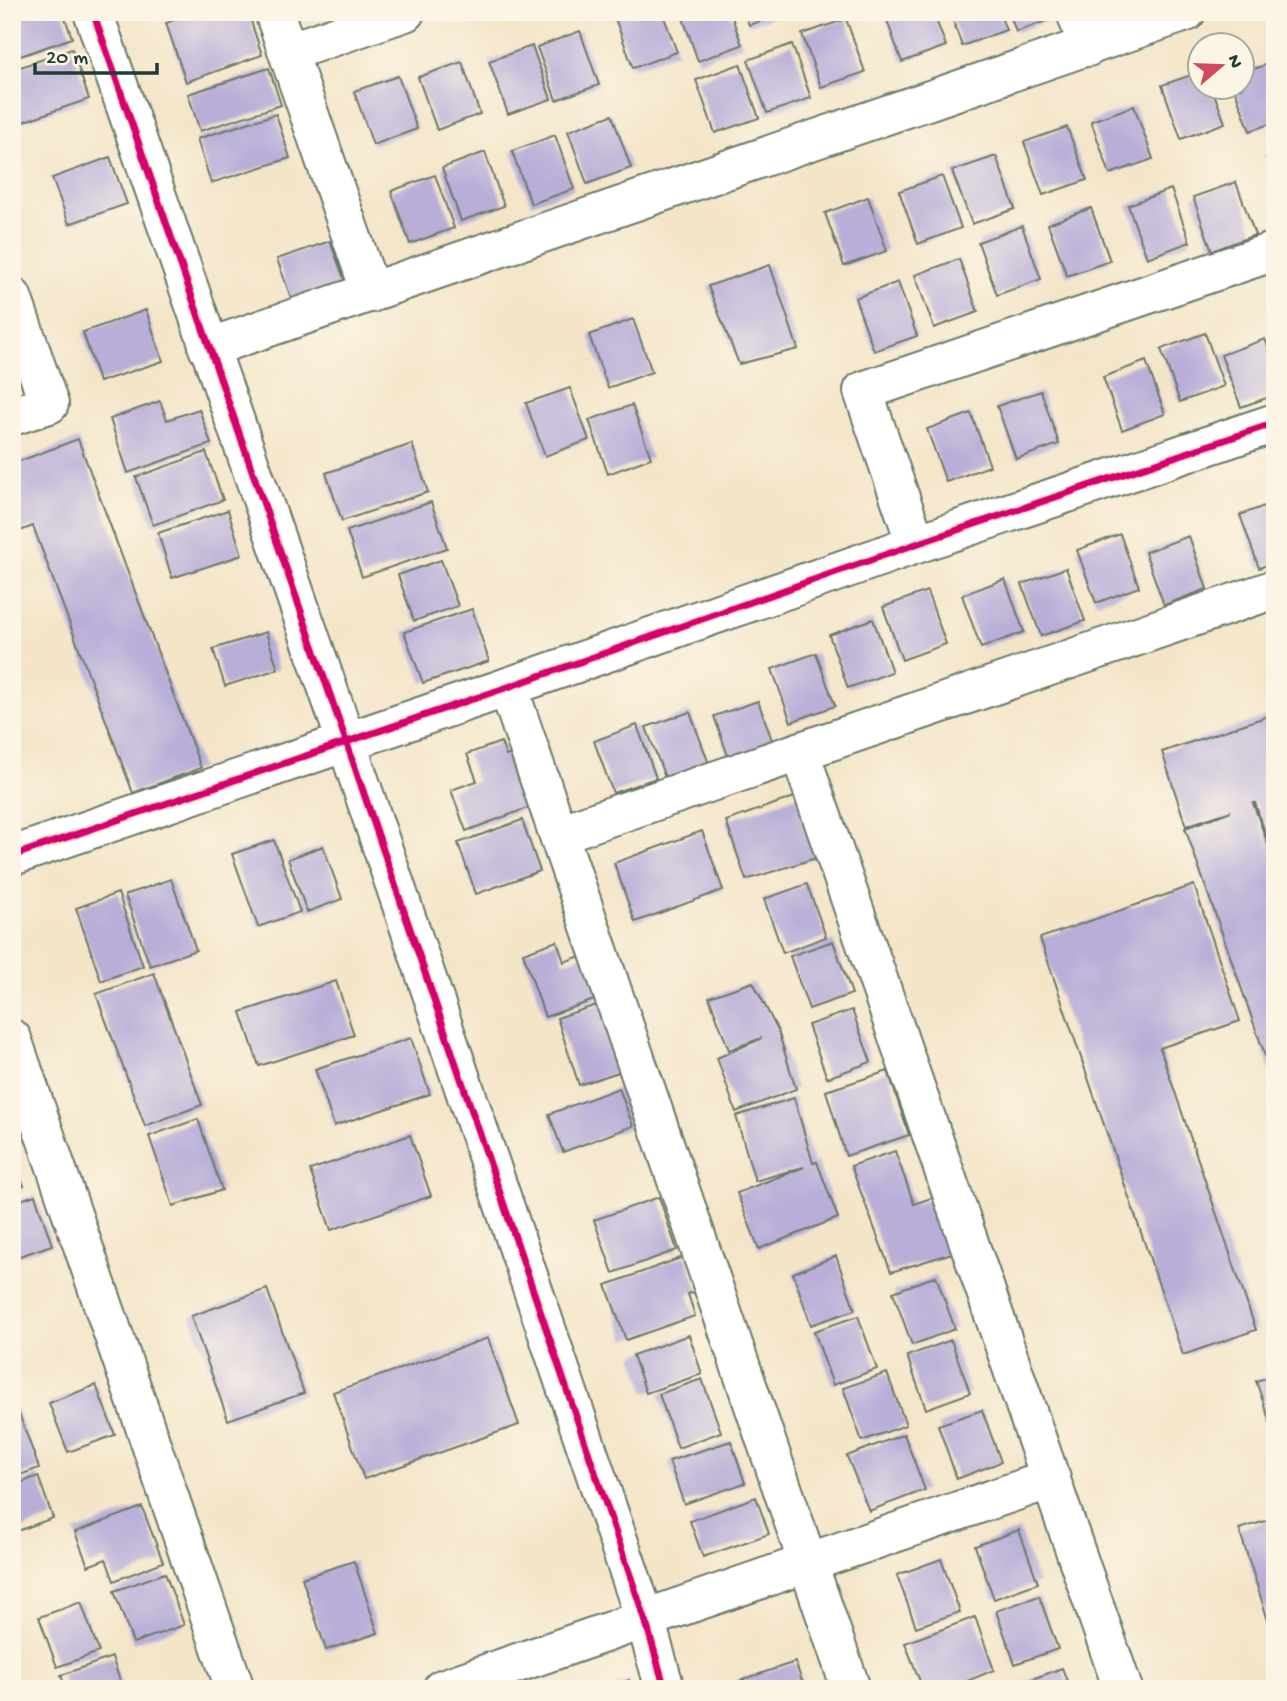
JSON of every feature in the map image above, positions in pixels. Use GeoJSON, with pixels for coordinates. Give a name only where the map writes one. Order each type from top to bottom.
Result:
{"type":"FeatureCollection","features":[{"type":"Feature","properties":{"kind":"street"},"geometry":{"type":"LineString","coordinates":[[93,12],[346,741],[645,1619],[665,1689]]}},
{"type":"Feature","properties":{"kind":"street"},"geometry":{"type":"LineString","coordinates":[[274,12],[371,293]]}},
{"type":"Feature","properties":{"kind":"street"},"geometry":{"type":"LineString","coordinates":[[288,52],[405,12]]}},
{"type":"Feature","properties":{"kind":"street"},"geometry":{"type":"LineString","coordinates":[[208,348],[371,293],[1082,30],[1186,12]]}},
{"type":"Feature","properties":{"kind":"street"},"geometry":{"type":"LineString","coordinates":[[916,544],[863,391],[1275,251]]}},
{"type":"Feature","properties":{"kind":"street"},"geometry":{"type":"LineString","coordinates":[[12,297],[49,404],[12,416]]}},
{"type":"Feature","properties":{"kind":"street"},"geometry":{"type":"LineString","coordinates":[[12,856],[1275,423]]}},
{"type":"Feature","properties":{"kind":"street"},"geometry":{"type":"LineString","coordinates":[[559,834],[1275,589]]}},
{"type":"Feature","properties":{"kind":"street"},"geometry":{"type":"LineString","coordinates":[[508,687],[851,1689]]}},
{"type":"Feature","properties":{"kind":"street"},"geometry":{"type":"LineString","coordinates":[[800,753],[1123,1689]]}},
{"type":"Feature","properties":{"kind":"street"},"geometry":{"type":"LineString","coordinates":[[12,1039],[235,1689]]}},
{"type":"Feature","properties":{"kind":"street"},"geometry":{"type":"LineString","coordinates":[[463,1685],[645,1619],[1051,1479]]}},
{"type":"Feature","properties":{"kind":"building"},"geometry":{"type":"Polygon","coordinates":[[[12,12],[63,12],[72,38],[12,59],[12,12]]]}},
{"type":"Feature","properties":{"kind":"building"},"geometry":{"type":"Polygon","coordinates":[[[197,12],[248,12],[262,55],[186,82],[166,23],[197,12]]]}},
{"type":"Feature","properties":{"kind":"building"},"geometry":{"type":"Polygon","coordinates":[[[621,12],[662,12],[677,52],[633,68],[614,15],[621,12]]]}},
{"type":"Feature","properties":{"kind":"building"},"geometry":{"type":"Polygon","coordinates":[[[681,12],[730,12],[742,45],[698,61],[681,12]]]}},
{"type":"Feature","properties":{"kind":"building"},"geometry":{"type":"Polygon","coordinates":[[[744,12],[784,12],[784,13],[749,25],[744,12]]]}},
{"type":"Feature","properties":{"kind":"building"},"geometry":{"type":"Polygon","coordinates":[[[884,12],[933,12],[946,46],[902,62],[884,12]]]}},
{"type":"Feature","properties":{"kind":"building"},"geometry":{"type":"Polygon","coordinates":[[[950,12],[999,12],[1006,30],[962,46],[950,12]]]}},
{"type":"Feature","properties":{"kind":"building"},"geometry":{"type":"Polygon","coordinates":[[[1009,12],[1058,12],[1059,16],[1016,32],[1009,12]]]}},
{"type":"Feature","properties":{"kind":"building"},"geometry":{"type":"Polygon","coordinates":[[[846,19],[865,72],[821,87],[802,34],[846,19]]]}},
{"type":"Feature","properties":{"kind":"building"},"geometry":{"type":"Polygon","coordinates":[[[580,31],[599,85],[556,100],[537,47],[580,31]]]}},
{"type":"Feature","properties":{"kind":"building"},"geometry":{"type":"Polygon","coordinates":[[[792,44],[811,98],[767,113],[748,60],[792,44]]]}},
{"type":"Feature","properties":{"kind":"building"},"geometry":{"type":"Polygon","coordinates":[[[532,46],[551,99],[508,114],[489,61],[532,46]]]}},
{"type":"Feature","properties":{"kind":"building"},"geometry":{"type":"Polygon","coordinates":[[[72,49],[89,99],[22,122],[12,92],[12,70],[72,49]]]}},
{"type":"Feature","properties":{"kind":"building"},"geometry":{"type":"Polygon","coordinates":[[[462,62],[480,114],[437,130],[418,77],[462,62]]]}},
{"type":"Feature","properties":{"kind":"building"},"geometry":{"type":"Polygon","coordinates":[[[1274,62],[1275,122],[1250,131],[1239,102],[1256,102],[1256,68],[1274,62]]]}},
{"type":"Feature","properties":{"kind":"building"},"geometry":{"type":"Polygon","coordinates":[[[740,64],[759,118],[715,133],[696,80],[740,64]]]}},
{"type":"Feature","properties":{"kind":"building"},"geometry":{"type":"Polygon","coordinates":[[[269,68],[281,105],[200,131],[188,94],[269,68]]]}},
{"type":"Feature","properties":{"kind":"building"},"geometry":{"type":"Polygon","coordinates":[[[398,76],[417,129],[373,145],[354,91],[398,76]]]}},
{"type":"Feature","properties":{"kind":"building"},"geometry":{"type":"Polygon","coordinates":[[[1186,77],[1186,102],[1217,102],[1225,123],[1181,139],[1162,85],[1186,77]]]}},
{"type":"Feature","properties":{"kind":"building"},"geometry":{"type":"Polygon","coordinates":[[[1134,106],[1153,159],[1110,174],[1091,121],[1134,106]]]}},
{"type":"Feature","properties":{"kind":"building"},"geometry":{"type":"Polygon","coordinates":[[[276,114],[290,158],[211,183],[197,139],[276,114]]]}},
{"type":"Feature","properties":{"kind":"building"},"geometry":{"type":"Polygon","coordinates":[[[612,115],[631,168],[587,184],[568,131],[612,115]]]}},
{"type":"Feature","properties":{"kind":"building"},"geometry":{"type":"Polygon","coordinates":[[[1067,127],[1087,180],[1043,195],[1024,142],[1067,127]]]}},
{"type":"Feature","properties":{"kind":"building"},"geometry":{"type":"Polygon","coordinates":[[[555,135],[574,189],[531,204],[512,151],[555,135]]]}},
{"type":"Feature","properties":{"kind":"building"},"geometry":{"type":"Polygon","coordinates":[[[485,152],[504,206],[461,221],[442,168],[485,152]]]}},
{"type":"Feature","properties":{"kind":"building"},"geometry":{"type":"Polygon","coordinates":[[[1275,155],[1275,183],[1274,183],[1266,158],[1275,155]]]}},
{"type":"Feature","properties":{"kind":"building"},"geometry":{"type":"Polygon","coordinates":[[[996,156],[1015,209],[972,224],[952,171],[996,156]]]}},
{"type":"Feature","properties":{"kind":"building"},"geometry":{"type":"Polygon","coordinates":[[[110,157],[127,204],[69,224],[52,178],[110,157]]]}},
{"type":"Feature","properties":{"kind":"building"},"geometry":{"type":"Polygon","coordinates":[[[435,175],[454,228],[410,244],[391,191],[435,175]]]}},
{"type":"Feature","properties":{"kind":"building"},"geometry":{"type":"Polygon","coordinates":[[[942,176],[961,228],[918,244],[899,191],[942,176]]]}},
{"type":"Feature","properties":{"kind":"building"},"geometry":{"type":"Polygon","coordinates":[[[1236,182],[1255,235],[1212,251],[1193,197],[1236,182]]]}},
{"type":"Feature","properties":{"kind":"building"},"geometry":{"type":"Polygon","coordinates":[[[1171,189],[1190,242],[1147,258],[1128,205],[1171,189]]]}},
{"type":"Feature","properties":{"kind":"building"},"geometry":{"type":"Polygon","coordinates":[[[868,197],[887,251],[844,266],[825,213],[868,197]]]}},
{"type":"Feature","properties":{"kind":"building"},"geometry":{"type":"Polygon","coordinates":[[[1091,208],[1110,261],[1067,276],[1048,224],[1091,208]]]}},
{"type":"Feature","properties":{"kind":"building"},"geometry":{"type":"Polygon","coordinates":[[[1022,226],[1041,279],[997,295],[978,242],[1022,226]]]}},
{"type":"Feature","properties":{"kind":"building"},"geometry":{"type":"Polygon","coordinates":[[[330,241],[346,284],[293,303],[277,259],[330,241]]]}},
{"type":"Feature","properties":{"kind":"building"},"geometry":{"type":"Polygon","coordinates":[[[959,259],[978,312],[934,328],[915,275],[959,259]]]}},
{"type":"Feature","properties":{"kind":"building"},"geometry":{"type":"Polygon","coordinates":[[[770,265],[798,349],[739,364],[708,286],[770,265]]]}},
{"type":"Feature","properties":{"kind":"building"},"geometry":{"type":"Polygon","coordinates":[[[898,282],[917,336],[874,351],[855,298],[898,282]]]}},
{"type":"Feature","properties":{"kind":"building"},"geometry":{"type":"Polygon","coordinates":[[[146,310],[163,361],[99,382],[83,332],[146,310]]]}},
{"type":"Feature","properties":{"kind":"building"},"geometry":{"type":"Polygon","coordinates":[[[633,319],[652,372],[608,388],[589,335],[633,319]]]}},
{"type":"Feature","properties":{"kind":"building"},"geometry":{"type":"Polygon","coordinates":[[[1205,333],[1224,386],[1180,402],[1161,349],[1205,333]]]}},
{"type":"Feature","properties":{"kind":"building"},"geometry":{"type":"Polygon","coordinates":[[[1265,339],[1275,365],[1275,395],[1241,407],[1221,355],[1265,339]]]}},
{"type":"Feature","properties":{"kind":"building"},"geometry":{"type":"Polygon","coordinates":[[[1146,361],[1165,414],[1122,430],[1103,377],[1146,361]]]}},
{"type":"Feature","properties":{"kind":"building"},"geometry":{"type":"Polygon","coordinates":[[[570,388],[589,440],[545,456],[526,403],[570,388]]]}},
{"type":"Feature","properties":{"kind":"building"},"geometry":{"type":"Polygon","coordinates":[[[1041,391],[1059,444],[1016,459],[997,406],[1041,391]]]}},
{"type":"Feature","properties":{"kind":"building"},"geometry":{"type":"Polygon","coordinates":[[[160,401],[167,420],[199,409],[211,444],[128,473],[110,419],[160,401]]]}},
{"type":"Feature","properties":{"kind":"building"},"geometry":{"type":"Polygon","coordinates":[[[632,405],[651,458],[608,474],[589,420],[632,405]]]}},
{"type":"Feature","properties":{"kind":"building"},"geometry":{"type":"Polygon","coordinates":[[[971,413],[990,466],[946,482],[927,429],[971,413]]]}},
{"type":"Feature","properties":{"kind":"building"},"geometry":{"type":"Polygon","coordinates":[[[78,439],[201,768],[133,793],[33,526],[12,534],[12,464],[78,439]]]}},
{"type":"Feature","properties":{"kind":"building"},"geometry":{"type":"Polygon","coordinates":[[[412,444],[428,492],[342,521],[326,473],[412,444]]]}},
{"type":"Feature","properties":{"kind":"building"},"geometry":{"type":"Polygon","coordinates":[[[206,452],[223,500],[153,525],[136,477],[206,452]]]}},
{"type":"Feature","properties":{"kind":"building"},"geometry":{"type":"Polygon","coordinates":[[[431,502],[447,548],[362,577],[347,531],[431,502]]]}},
{"type":"Feature","properties":{"kind":"building"},"geometry":{"type":"Polygon","coordinates":[[[1275,502],[1275,562],[1259,568],[1240,515],[1275,502]]]}},
{"type":"Feature","properties":{"kind":"building"},"geometry":{"type":"Polygon","coordinates":[[[228,510],[242,555],[172,578],[158,533],[228,510]]]}},
{"type":"Feature","properties":{"kind":"building"},"geometry":{"type":"Polygon","coordinates":[[[1120,534],[1139,587],[1096,603],[1077,550],[1120,534]]]}},
{"type":"Feature","properties":{"kind":"building"},"geometry":{"type":"Polygon","coordinates":[[[1189,536],[1207,589],[1164,605],[1145,552],[1189,536]]]}},
{"type":"Feature","properties":{"kind":"building"},"geometry":{"type":"Polygon","coordinates":[[[441,560],[458,606],[414,621],[398,575],[441,560]]]}},
{"type":"Feature","properties":{"kind":"building"},"geometry":{"type":"Polygon","coordinates":[[[1066,568],[1085,621],[1041,636],[1022,584],[1066,568]]]}},
{"type":"Feature","properties":{"kind":"building"},"geometry":{"type":"Polygon","coordinates":[[[1005,579],[1024,632],[981,648],[962,595],[1005,579]]]}},
{"type":"Feature","properties":{"kind":"building"},"geometry":{"type":"Polygon","coordinates":[[[927,591],[946,644],[902,660],[883,607],[927,591]]]}},
{"type":"Feature","properties":{"kind":"building"},"geometry":{"type":"Polygon","coordinates":[[[472,609],[489,661],[423,683],[404,632],[472,609]]]}},
{"type":"Feature","properties":{"kind":"building"},"geometry":{"type":"Polygon","coordinates":[[[873,619],[892,672],[848,688],[829,635],[873,619]]]}},
{"type":"Feature","properties":{"kind":"building"},"geometry":{"type":"Polygon","coordinates":[[[266,632],[278,669],[225,686],[213,649],[266,632]]]}},
{"type":"Feature","properties":{"kind":"building"},"geometry":{"type":"Polygon","coordinates":[[[816,653],[835,706],[791,722],[772,669],[816,653]]]}},
{"type":"Feature","properties":{"kind":"building"},"geometry":{"type":"Polygon","coordinates":[[[758,701],[777,754],[733,770],[714,716],[758,701]]]}},
{"type":"Feature","properties":{"kind":"building"},"geometry":{"type":"Polygon","coordinates":[[[690,712],[709,764],[666,780],[646,727],[690,712]]]}},
{"type":"Feature","properties":{"kind":"building"},"geometry":{"type":"Polygon","coordinates":[[[1274,714],[1274,1081],[1185,828],[1231,811],[1186,826],[1162,752],[1274,714]],[[1253,803],[1270,847],[1255,803],[1253,803]]]}},
{"type":"Feature","properties":{"kind":"building"},"geometry":{"type":"Polygon","coordinates":[[[637,725],[656,778],[613,793],[594,741],[637,725]]]}},
{"type":"Feature","properties":{"kind":"building"},"geometry":{"type":"Polygon","coordinates":[[[501,742],[506,756],[522,750],[541,803],[466,831],[451,790],[477,781],[467,754],[501,742]]]}},
{"type":"Feature","properties":{"kind":"building"},"geometry":{"type":"Polygon","coordinates":[[[800,795],[819,857],[746,880],[726,821],[800,795]]]}},
{"type":"Feature","properties":{"kind":"building"},"geometry":{"type":"Polygon","coordinates":[[[522,820],[540,871],[476,894],[458,843],[522,820]]]}},
{"type":"Feature","properties":{"kind":"building"},"geometry":{"type":"Polygon","coordinates":[[[702,831],[723,890],[635,922],[614,863],[702,831]]]}},
{"type":"Feature","properties":{"kind":"building"},"geometry":{"type":"Polygon","coordinates":[[[274,840],[300,912],[258,927],[232,854],[274,840]]]}},
{"type":"Feature","properties":{"kind":"building"},"geometry":{"type":"Polygon","coordinates":[[[323,846],[342,899],[307,912],[288,859],[323,846]]]}},
{"type":"Feature","properties":{"kind":"building"},"geometry":{"type":"Polygon","coordinates":[[[171,879],[196,950],[150,966],[125,895],[171,879]]]}},
{"type":"Feature","properties":{"kind":"building"},"geometry":{"type":"Polygon","coordinates":[[[807,884],[826,937],[783,953],[764,899],[807,884]]]}},
{"type":"Feature","properties":{"kind":"building"},"geometry":{"type":"Polygon","coordinates":[[[1194,885],[1240,1021],[1160,1048],[1256,1330],[1183,1355],[1040,938],[1194,885]]]}},
{"type":"Feature","properties":{"kind":"building"},"geometry":{"type":"Polygon","coordinates":[[[118,893],[143,966],[101,981],[76,908],[118,893]]]}},
{"type":"Feature","properties":{"kind":"building"},"geometry":{"type":"Polygon","coordinates":[[[557,941],[564,962],[586,954],[600,998],[545,1017],[523,953],[557,941]]]}},
{"type":"Feature","properties":{"kind":"building"},"geometry":{"type":"Polygon","coordinates":[[[833,941],[852,994],[809,1009],[790,956],[833,941]]]}},
{"type":"Feature","properties":{"kind":"building"},"geometry":{"type":"Polygon","coordinates":[[[154,973],[202,1105],[145,1126],[96,994],[154,973]]]}},
{"type":"Feature","properties":{"kind":"building"},"geometry":{"type":"Polygon","coordinates":[[[336,981],[354,1035],[259,1066],[241,1012],[336,981]]]}},
{"type":"Feature","properties":{"kind":"building"},"geometry":{"type":"Polygon","coordinates":[[[753,982],[778,1031],[796,1089],[736,1112],[717,1058],[762,1038],[729,1050],[709,997],[753,982]]]}},
{"type":"Feature","properties":{"kind":"building"},"geometry":{"type":"Polygon","coordinates":[[[612,1000],[634,1067],[579,1085],[557,1018],[612,1000]]]}},
{"type":"Feature","properties":{"kind":"building"},"geometry":{"type":"Polygon","coordinates":[[[852,1010],[871,1062],[827,1078],[808,1025],[852,1010]]]}},
{"type":"Feature","properties":{"kind":"building"},"geometry":{"type":"Polygon","coordinates":[[[411,1038],[430,1094],[334,1126],[315,1069],[411,1038]]]}},
{"type":"Feature","properties":{"kind":"building"},"geometry":{"type":"Polygon","coordinates":[[[888,1071],[909,1135],[846,1156],[826,1091],[888,1071]]]}},
{"type":"Feature","properties":{"kind":"building"},"geometry":{"type":"Polygon","coordinates":[[[12,1084],[33,1117],[12,1126],[12,1084]]]}},
{"type":"Feature","properties":{"kind":"building"},"geometry":{"type":"Polygon","coordinates":[[[619,1088],[633,1126],[563,1152],[549,1114],[619,1088]]]}},
{"type":"Feature","properties":{"kind":"building"},"geometry":{"type":"Polygon","coordinates":[[[794,1098],[813,1163],[817,1162],[838,1218],[759,1249],[737,1193],[804,1167],[755,1181],[736,1116],[794,1098]]]}},
{"type":"Feature","properties":{"kind":"building"},"geometry":{"type":"Polygon","coordinates":[[[198,1119],[222,1190],[173,1206],[149,1136],[198,1119]]]}},
{"type":"Feature","properties":{"kind":"building"},"geometry":{"type":"Polygon","coordinates":[[[410,1135],[431,1196],[331,1230],[310,1170],[410,1135]]]}},
{"type":"Feature","properties":{"kind":"building"},"geometry":{"type":"Polygon","coordinates":[[[895,1151],[914,1204],[934,1197],[952,1253],[891,1272],[851,1166],[895,1151]]]}},
{"type":"Feature","properties":{"kind":"building"},"geometry":{"type":"Polygon","coordinates":[[[12,1158],[24,1186],[12,1191],[12,1158]]]}},
{"type":"Feature","properties":{"kind":"building"},"geometry":{"type":"Polygon","coordinates":[[[35,1195],[52,1245],[14,1258],[12,1203],[35,1195]]]}},
{"type":"Feature","properties":{"kind":"building"},"geometry":{"type":"Polygon","coordinates":[[[659,1197],[677,1250],[613,1273],[594,1220],[659,1197]]]}},
{"type":"Feature","properties":{"kind":"building"},"geometry":{"type":"Polygon","coordinates":[[[686,1256],[699,1291],[688,1294],[695,1316],[626,1340],[606,1285],[686,1256]]]}},
{"type":"Feature","properties":{"kind":"building"},"geometry":{"type":"Polygon","coordinates":[[[836,1256],[855,1310],[811,1325],[793,1273],[836,1256]]]}},
{"type":"Feature","properties":{"kind":"building"},"geometry":{"type":"Polygon","coordinates":[[[936,1276],[955,1329],[912,1345],[893,1292],[936,1276]]]}},
{"type":"Feature","properties":{"kind":"building"},"geometry":{"type":"Polygon","coordinates":[[[267,1289],[304,1393],[228,1420],[191,1316],[267,1289]]]}},
{"type":"Feature","properties":{"kind":"building"},"geometry":{"type":"Polygon","coordinates":[[[858,1316],[877,1369],[833,1385],[814,1331],[858,1316]]]}},
{"type":"Feature","properties":{"kind":"building"},"geometry":{"type":"Polygon","coordinates":[[[689,1335],[702,1374],[646,1393],[633,1355],[689,1335]]]}},
{"type":"Feature","properties":{"kind":"building"},"geometry":{"type":"Polygon","coordinates":[[[488,1338],[519,1425],[364,1479],[333,1392],[488,1338]]]}},
{"type":"Feature","properties":{"kind":"building"},"geometry":{"type":"Polygon","coordinates":[[[951,1340],[970,1393],[926,1409],[907,1356],[951,1340]]]}},
{"type":"Feature","properties":{"kind":"building"},"geometry":{"type":"Polygon","coordinates":[[[887,1373],[906,1425],[862,1441],[843,1388],[887,1373]]]}},
{"type":"Feature","properties":{"kind":"building"},"geometry":{"type":"Polygon","coordinates":[[[1275,1375],[1275,1434],[1274,1434],[1256,1381],[1275,1375]]]}},
{"type":"Feature","properties":{"kind":"building"},"geometry":{"type":"Polygon","coordinates":[[[702,1379],[721,1432],[678,1448],[659,1394],[702,1379]]]}},
{"type":"Feature","properties":{"kind":"building"},"geometry":{"type":"Polygon","coordinates":[[[96,1385],[115,1435],[68,1452],[49,1403],[96,1385]]]}},
{"type":"Feature","properties":{"kind":"building"},"geometry":{"type":"Polygon","coordinates":[[[982,1410],[1001,1462],[957,1479],[938,1425],[982,1410]]]}},
{"type":"Feature","properties":{"kind":"building"},"geometry":{"type":"Polygon","coordinates":[[[18,1411],[39,1468],[12,1478],[12,1414],[18,1411]]]}},
{"type":"Feature","properties":{"kind":"building"},"geometry":{"type":"Polygon","coordinates":[[[904,1434],[925,1490],[869,1511],[847,1456],[904,1434]]]}},
{"type":"Feature","properties":{"kind":"building"},"geometry":{"type":"Polygon","coordinates":[[[731,1441],[745,1483],[684,1504],[669,1461],[731,1441]]]}},
{"type":"Feature","properties":{"kind":"building"},"geometry":{"type":"Polygon","coordinates":[[[38,1476],[53,1518],[12,1533],[12,1486],[38,1476]]]}},
{"type":"Feature","properties":{"kind":"building"},"geometry":{"type":"Polygon","coordinates":[[[756,1497],[769,1534],[703,1557],[690,1521],[756,1497]]]}},
{"type":"Feature","properties":{"kind":"building"},"geometry":{"type":"Polygon","coordinates":[[[142,1507],[163,1562],[114,1581],[106,1559],[88,1566],[75,1532],[142,1507]]]}},
{"type":"Feature","properties":{"kind":"building"},"geometry":{"type":"Polygon","coordinates":[[[1275,1518],[1275,1639],[1274,1639],[1239,1529],[1275,1518]]]}},
{"type":"Feature","properties":{"kind":"building"},"geometry":{"type":"Polygon","coordinates":[[[1019,1530],[1038,1583],[994,1599],[975,1546],[1019,1530]]]}},
{"type":"Feature","properties":{"kind":"building"},"geometry":{"type":"Polygon","coordinates":[[[941,1559],[960,1612],[916,1627],[897,1575],[941,1559]]]}},
{"type":"Feature","properties":{"kind":"building"},"geometry":{"type":"Polygon","coordinates":[[[354,1561],[378,1633],[326,1650],[302,1578],[354,1561]]]}},
{"type":"Feature","properties":{"kind":"building"},"geometry":{"type":"Polygon","coordinates":[[[165,1573],[184,1625],[133,1643],[114,1591],[165,1573]]]}},
{"type":"Feature","properties":{"kind":"building"},"geometry":{"type":"Polygon","coordinates":[[[1039,1596],[1058,1649],[1015,1664],[996,1611],[1039,1596]]]}},
{"type":"Feature","properties":{"kind":"building"},"geometry":{"type":"Polygon","coordinates":[[[81,1602],[99,1652],[57,1667],[39,1617],[81,1602]]]}},
{"type":"Feature","properties":{"kind":"building"},"geometry":{"type":"Polygon","coordinates":[[[975,1617],[994,1670],[948,1689],[923,1689],[905,1643],[975,1617]]]}},
{"type":"Feature","properties":{"kind":"building"},"geometry":{"type":"Polygon","coordinates":[[[112,1657],[123,1689],[66,1689],[61,1675],[112,1657]]]}},
{"type":"Feature","properties":{"kind":"building"},"geometry":{"type":"Polygon","coordinates":[[[795,1662],[805,1689],[732,1689],[730,1684],[795,1662]]]}},
{"type":"Feature","properties":{"kind":"building"},"geometry":{"type":"Polygon","coordinates":[[[1062,1668],[1070,1689],[1020,1689],[1019,1684],[1062,1668]]]}},
{"type":"Feature","properties":{"kind":"building"},"geometry":{"type":"Polygon","coordinates":[[[629,1680],[633,1689],[609,1689],[629,1680]]]}},
{"type":"Feature","properties":{"kind":"cycle path"},"geometry":{"type":"LineString","coordinates":[[93,12],[346,741],[645,1619],[665,1689]]}},
{"type":"Feature","properties":{"kind":"cycle path"},"geometry":{"type":"LineString","coordinates":[[12,856],[1275,423]]}}]}
